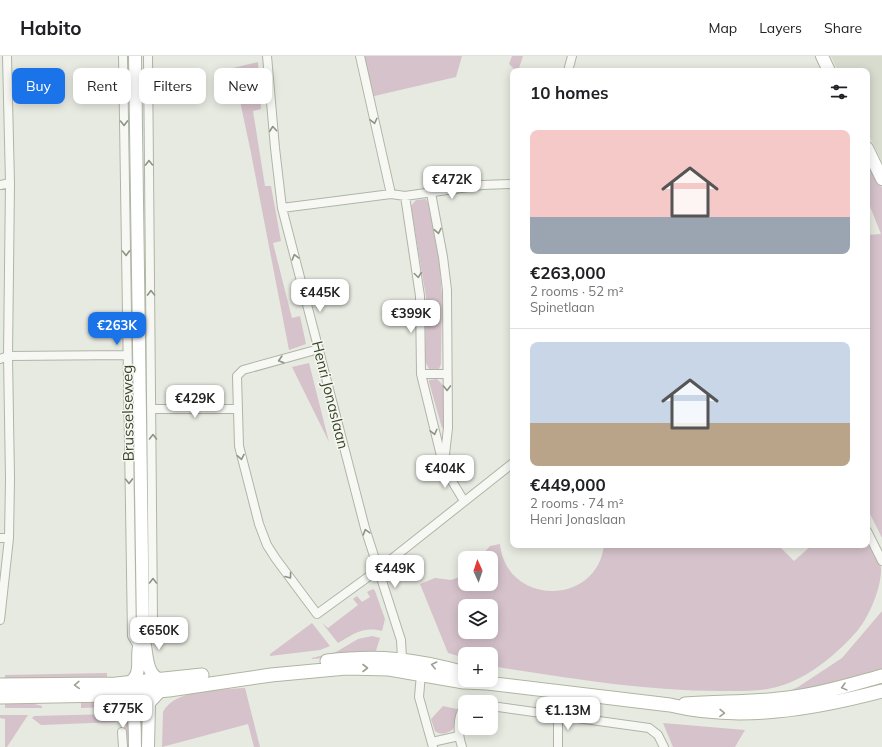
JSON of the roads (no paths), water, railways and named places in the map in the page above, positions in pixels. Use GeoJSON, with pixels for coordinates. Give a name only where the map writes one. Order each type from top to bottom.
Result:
{"type":"FeatureCollection","features":[{"type":"Feature","properties":{"kind":"main road"},"geometry":{"type":"LineString","coordinates":[[0,685],[130,683],[161,685],[270,671],[345,659],[402,659],[458,671]]}},
{"type":"Feature","properties":{"kind":"main road"},"geometry":{"type":"LineString","coordinates":[[270,671],[346,668],[388,669],[458,681]]}},
{"type":"Feature","properties":{"kind":"main road"},"geometry":{"type":"LineString","coordinates":[[670,705],[742,702],[795,697],[840,688],[882,676]]}},
{"type":"Feature","properties":{"kind":"main road"},"geometry":{"type":"LineString","coordinates":[[498,683],[670,705],[696,712],[711,713],[765,712],[822,705],[882,691]]}},
{"type":"Feature","properties":{"kind":"main road"},"geometry":{"type":"LineString","coordinates":[[0,697],[116,695],[141,692],[161,685]]}},
{"type":"Feature","properties":{"kind":"street"},"geometry":{"type":"LineString","coordinates":[[0,620],[9,538],[10,479],[8,356],[10,183],[7,56]]}},
{"type":"Feature","properties":{"kind":"street","name":"Brusselseweg"},"geometry":{"type":"LineString","coordinates":[[123,56],[132,636],[142,639],[147,648],[149,670],[161,685]]}},
{"type":"Feature","properties":{"kind":"street","name":"Brusselseweg"},"geometry":{"type":"LineString","coordinates":[[130,683],[135,679],[138,670],[142,639],[135,56]]}},
{"type":"Feature","properties":{"kind":"street","name":"Brusselseweg"},"geometry":{"type":"LineString","coordinates":[[142,639],[153,620],[153,409],[148,56]]}},
{"type":"Feature","properties":{"kind":"street","name":"Henri Jonaslaan"},"geometry":{"type":"LineString","coordinates":[[267,56],[282,208],[363,520],[401,640],[402,659]]}},
{"type":"Feature","properties":{"kind":"street"},"geometry":{"type":"LineString","coordinates":[[360,56],[391,194]]}},
{"type":"Feature","properties":{"kind":"street"},"geometry":{"type":"LineString","coordinates":[[569,68],[572,56]]}},
{"type":"Feature","properties":{"kind":"street"},"geometry":{"type":"LineString","coordinates":[[822,56],[828,68]]}},
{"type":"Feature","properties":{"kind":"street"},"geometry":{"type":"LineString","coordinates":[[870,154],[882,179]]}},
{"type":"Feature","properties":{"kind":"street"},"geometry":{"type":"LineString","coordinates":[[0,185],[10,183]]}},
{"type":"Feature","properties":{"kind":"street"},"geometry":{"type":"LineString","coordinates":[[282,208],[391,194],[405,196],[482,185],[510,184]]}},
{"type":"Feature","properties":{"kind":"street"},"geometry":{"type":"LineString","coordinates":[[431,192],[443,257],[447,290],[448,428],[444,468]]}},
{"type":"Feature","properties":{"kind":"street"},"geometry":{"type":"LineString","coordinates":[[405,196],[420,296],[421,374],[444,468],[464,500]]}},
{"type":"Feature","properties":{"kind":"street"},"geometry":{"type":"LineString","coordinates":[[318,349],[239,372],[237,376],[239,446],[242,463],[259,524],[267,545],[276,559],[318,614],[379,569],[464,500],[510,465]]}},
{"type":"Feature","properties":{"kind":"street"},"geometry":{"type":"LineString","coordinates":[[0,359],[8,356],[127,355]]}},
{"type":"Feature","properties":{"kind":"street"},"geometry":{"type":"LineString","coordinates":[[421,374],[447,374]]}},
{"type":"Feature","properties":{"kind":"street"},"geometry":{"type":"LineString","coordinates":[[153,409],[237,409]]}},
{"type":"Feature","properties":{"kind":"street"},"geometry":{"type":"LineString","coordinates":[[870,537],[882,561]]}},
{"type":"Feature","properties":{"kind":"street"},"geometry":{"type":"LineString","coordinates":[[0,538],[9,538]]}},
{"type":"Feature","properties":{"kind":"street"},"geometry":{"type":"LineString","coordinates":[[421,674],[420,697],[433,745],[459,736],[462,747]]}},
{"type":"Feature","properties":{"kind":"street"},"geometry":{"type":"LineString","coordinates":[[148,747],[149,703],[161,685]]}},
{"type":"Feature","properties":{"kind":"street"},"geometry":{"type":"LineString","coordinates":[[116,695],[126,699],[132,708],[135,747]]}},
{"type":"Feature","properties":{"kind":"street"},"geometry":{"type":"LineString","coordinates":[[498,707],[649,728],[658,735],[664,747]]}},
{"type":"Feature","properties":{"kind":"street"},"geometry":{"type":"LineString","coordinates":[[558,715],[558,747]]}},
{"type":"Feature","properties":{"kind":"street"},"geometry":{"type":"LineString","coordinates":[[122,732],[123,747]]}}]}
